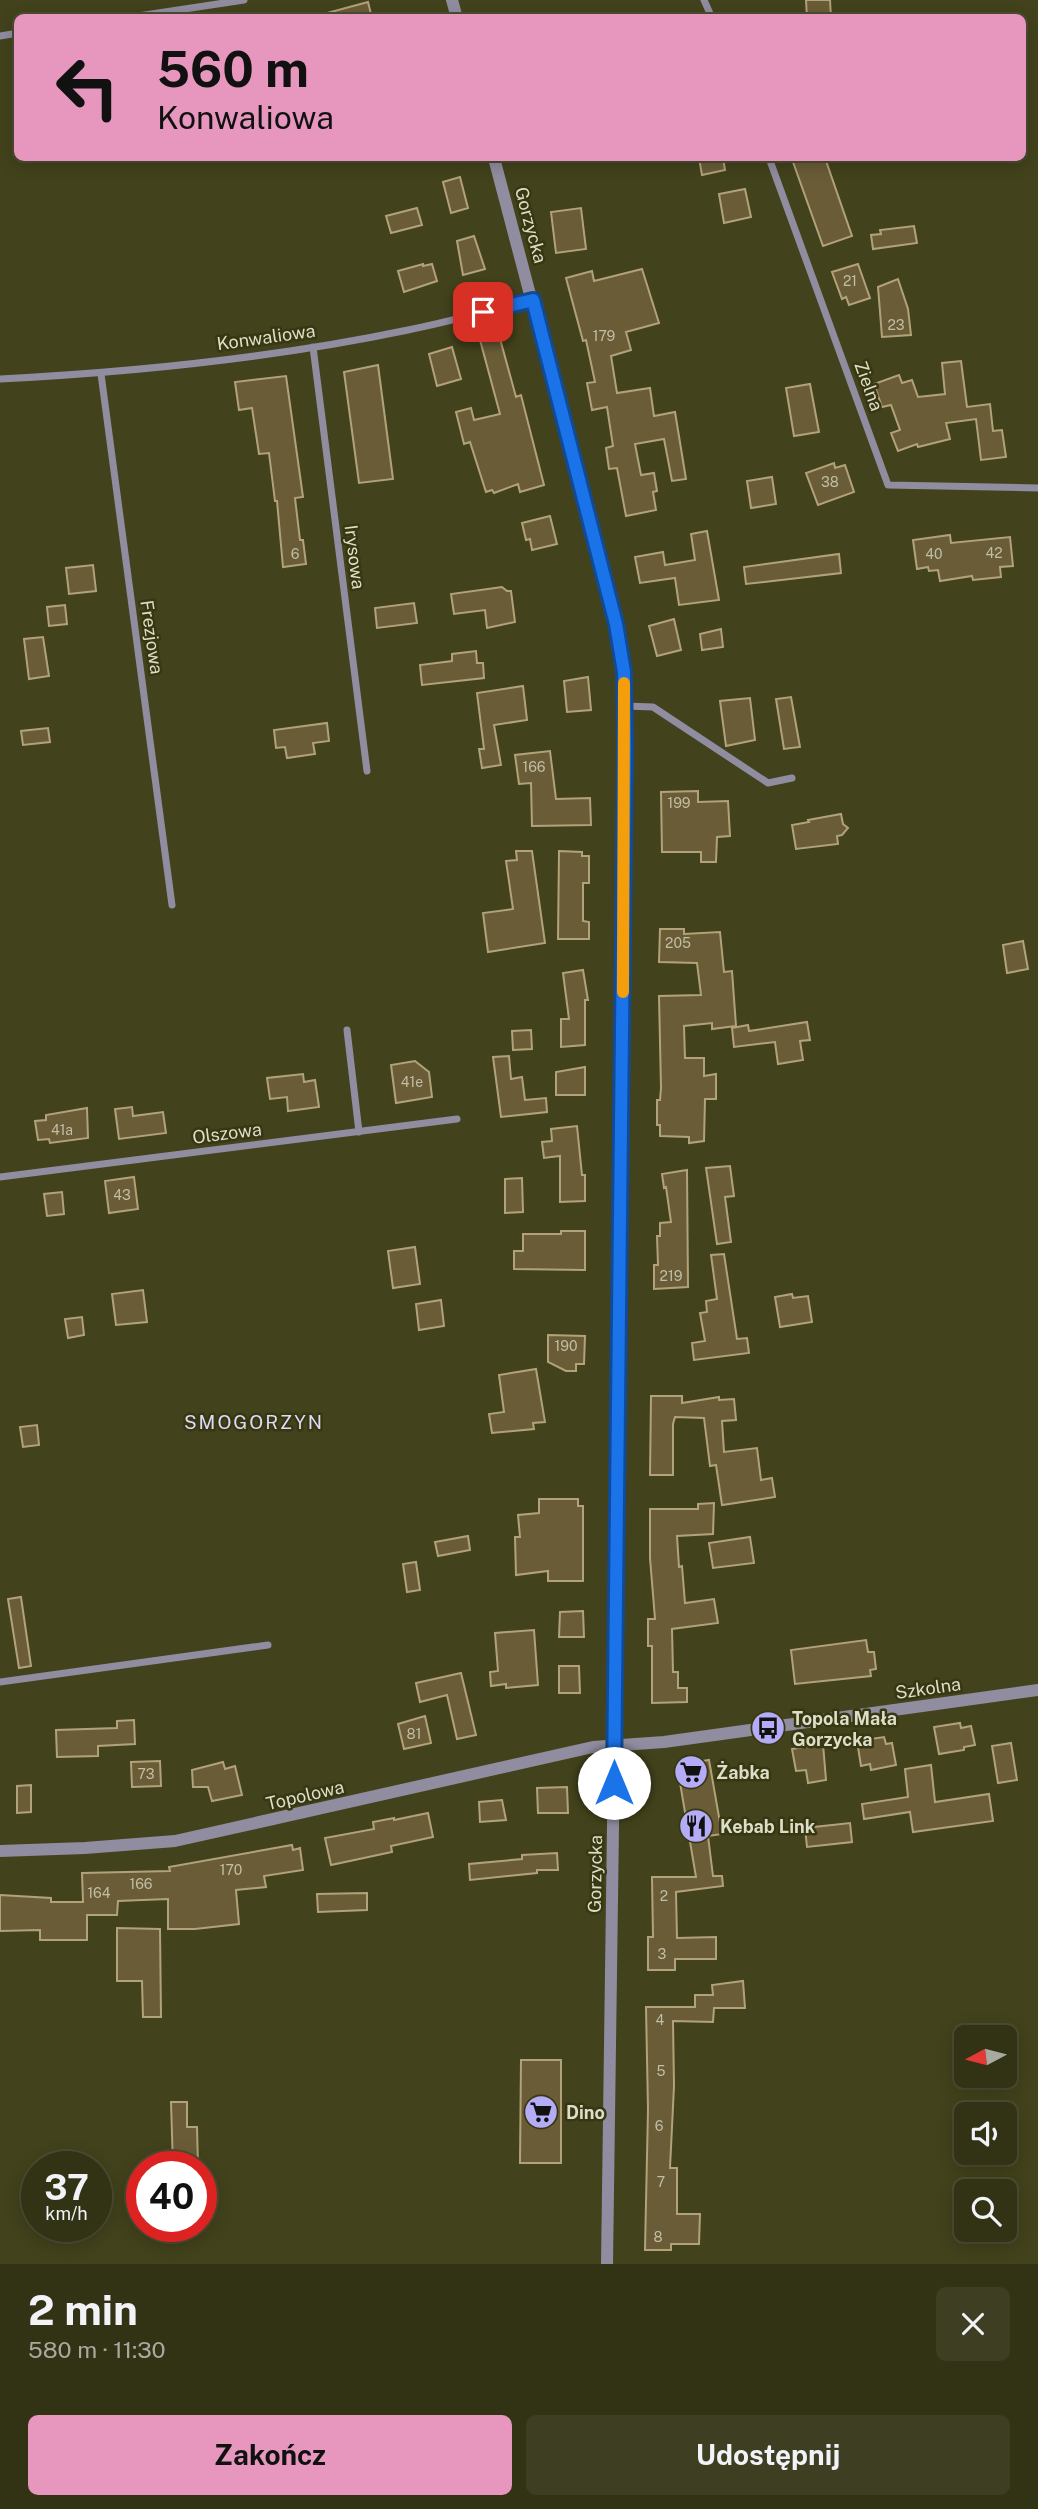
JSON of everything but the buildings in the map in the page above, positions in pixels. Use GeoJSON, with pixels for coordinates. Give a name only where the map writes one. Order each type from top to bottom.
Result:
{"type":"FeatureCollection","features":[{"type":"Feature","properties":{"kind":"street"},"geometry":{"type":"LineString","coordinates":[[151,14],[244,0]]}},
{"type":"Feature","properties":{"kind":"street","name":"Gorzycka"},"geometry":{"type":"LineString","coordinates":[[495,161],[610,598],[621,648],[625,706],[607,2264]]}},
{"type":"Feature","properties":{"kind":"street","name":"Zielna"},"geometry":{"type":"LineString","coordinates":[[770,161],[888,485],[1038,488]]}},
{"type":"Feature","properties":{"kind":"street","name":"Konwaliowa"},"geometry":{"type":"LineString","coordinates":[[0,379],[101,374],[313,347],[408,330],[533,300]]}},
{"type":"Feature","properties":{"kind":"street","name":"Irysowa"},"geometry":{"type":"LineString","coordinates":[[313,347],[366,771]]}},
{"type":"Feature","properties":{"kind":"street","name":"Frezjowa"},"geometry":{"type":"LineString","coordinates":[[101,374],[172,905]]}},
{"type":"Feature","properties":{"kind":"street"},"geometry":{"type":"LineString","coordinates":[[625,706],[653,707],[768,783],[792,778]]}},
{"type":"Feature","properties":{"kind":"street"},"geometry":{"type":"LineString","coordinates":[[347,1030],[359,1132]]}},
{"type":"Feature","properties":{"kind":"street","name":"Olszowa"},"geometry":{"type":"LineString","coordinates":[[0,1177],[457,1119]]}},
{"type":"Feature","properties":{"kind":"street"},"geometry":{"type":"LineString","coordinates":[[0,1682],[268,1646]]}},
{"type":"Feature","properties":{"kind":"street","name":"Szkolna"},"geometry":{"type":"LineString","coordinates":[[614,1745],[664,1742],[1038,1690]]}},
{"type":"Feature","properties":{"kind":"street","name":"Topolowa"},"geometry":{"type":"LineString","coordinates":[[0,1851],[175,1841],[572,1751],[614,1745]]}},
{"type":"Feature","properties":{"kind":"slow traffic"},"geometry":{"type":"LineString","coordinates":[[623,992],[624,683]]}},
{"type":"Feature","properties":{"kind":"place","name":"Topola Mała Gorzycka"},"geometry":{"type":"Point","coordinates":[768,1728]}},
{"type":"Feature","properties":{"kind":"place","name":"Żabka"},"geometry":{"type":"Point","coordinates":[691,1772]}},
{"type":"Feature","properties":{"kind":"place","name":"Kebab Link"},"geometry":{"type":"Point","coordinates":[696,1826]}},
{"type":"Feature","properties":{"kind":"place","name":"Dino"},"geometry":{"type":"Point","coordinates":[541,2112]}},
{"type":"Feature","properties":{"kind":"district","name":"SMOGORZYN"},"geometry":{"type":"Point","coordinates":[254,1422]}},
{"type":"Feature","properties":{"kind":"route"},"geometry":{"type":"LineString","coordinates":[[483,312],[533,300],[610,598],[624,672],[614,1783]]}}]}
